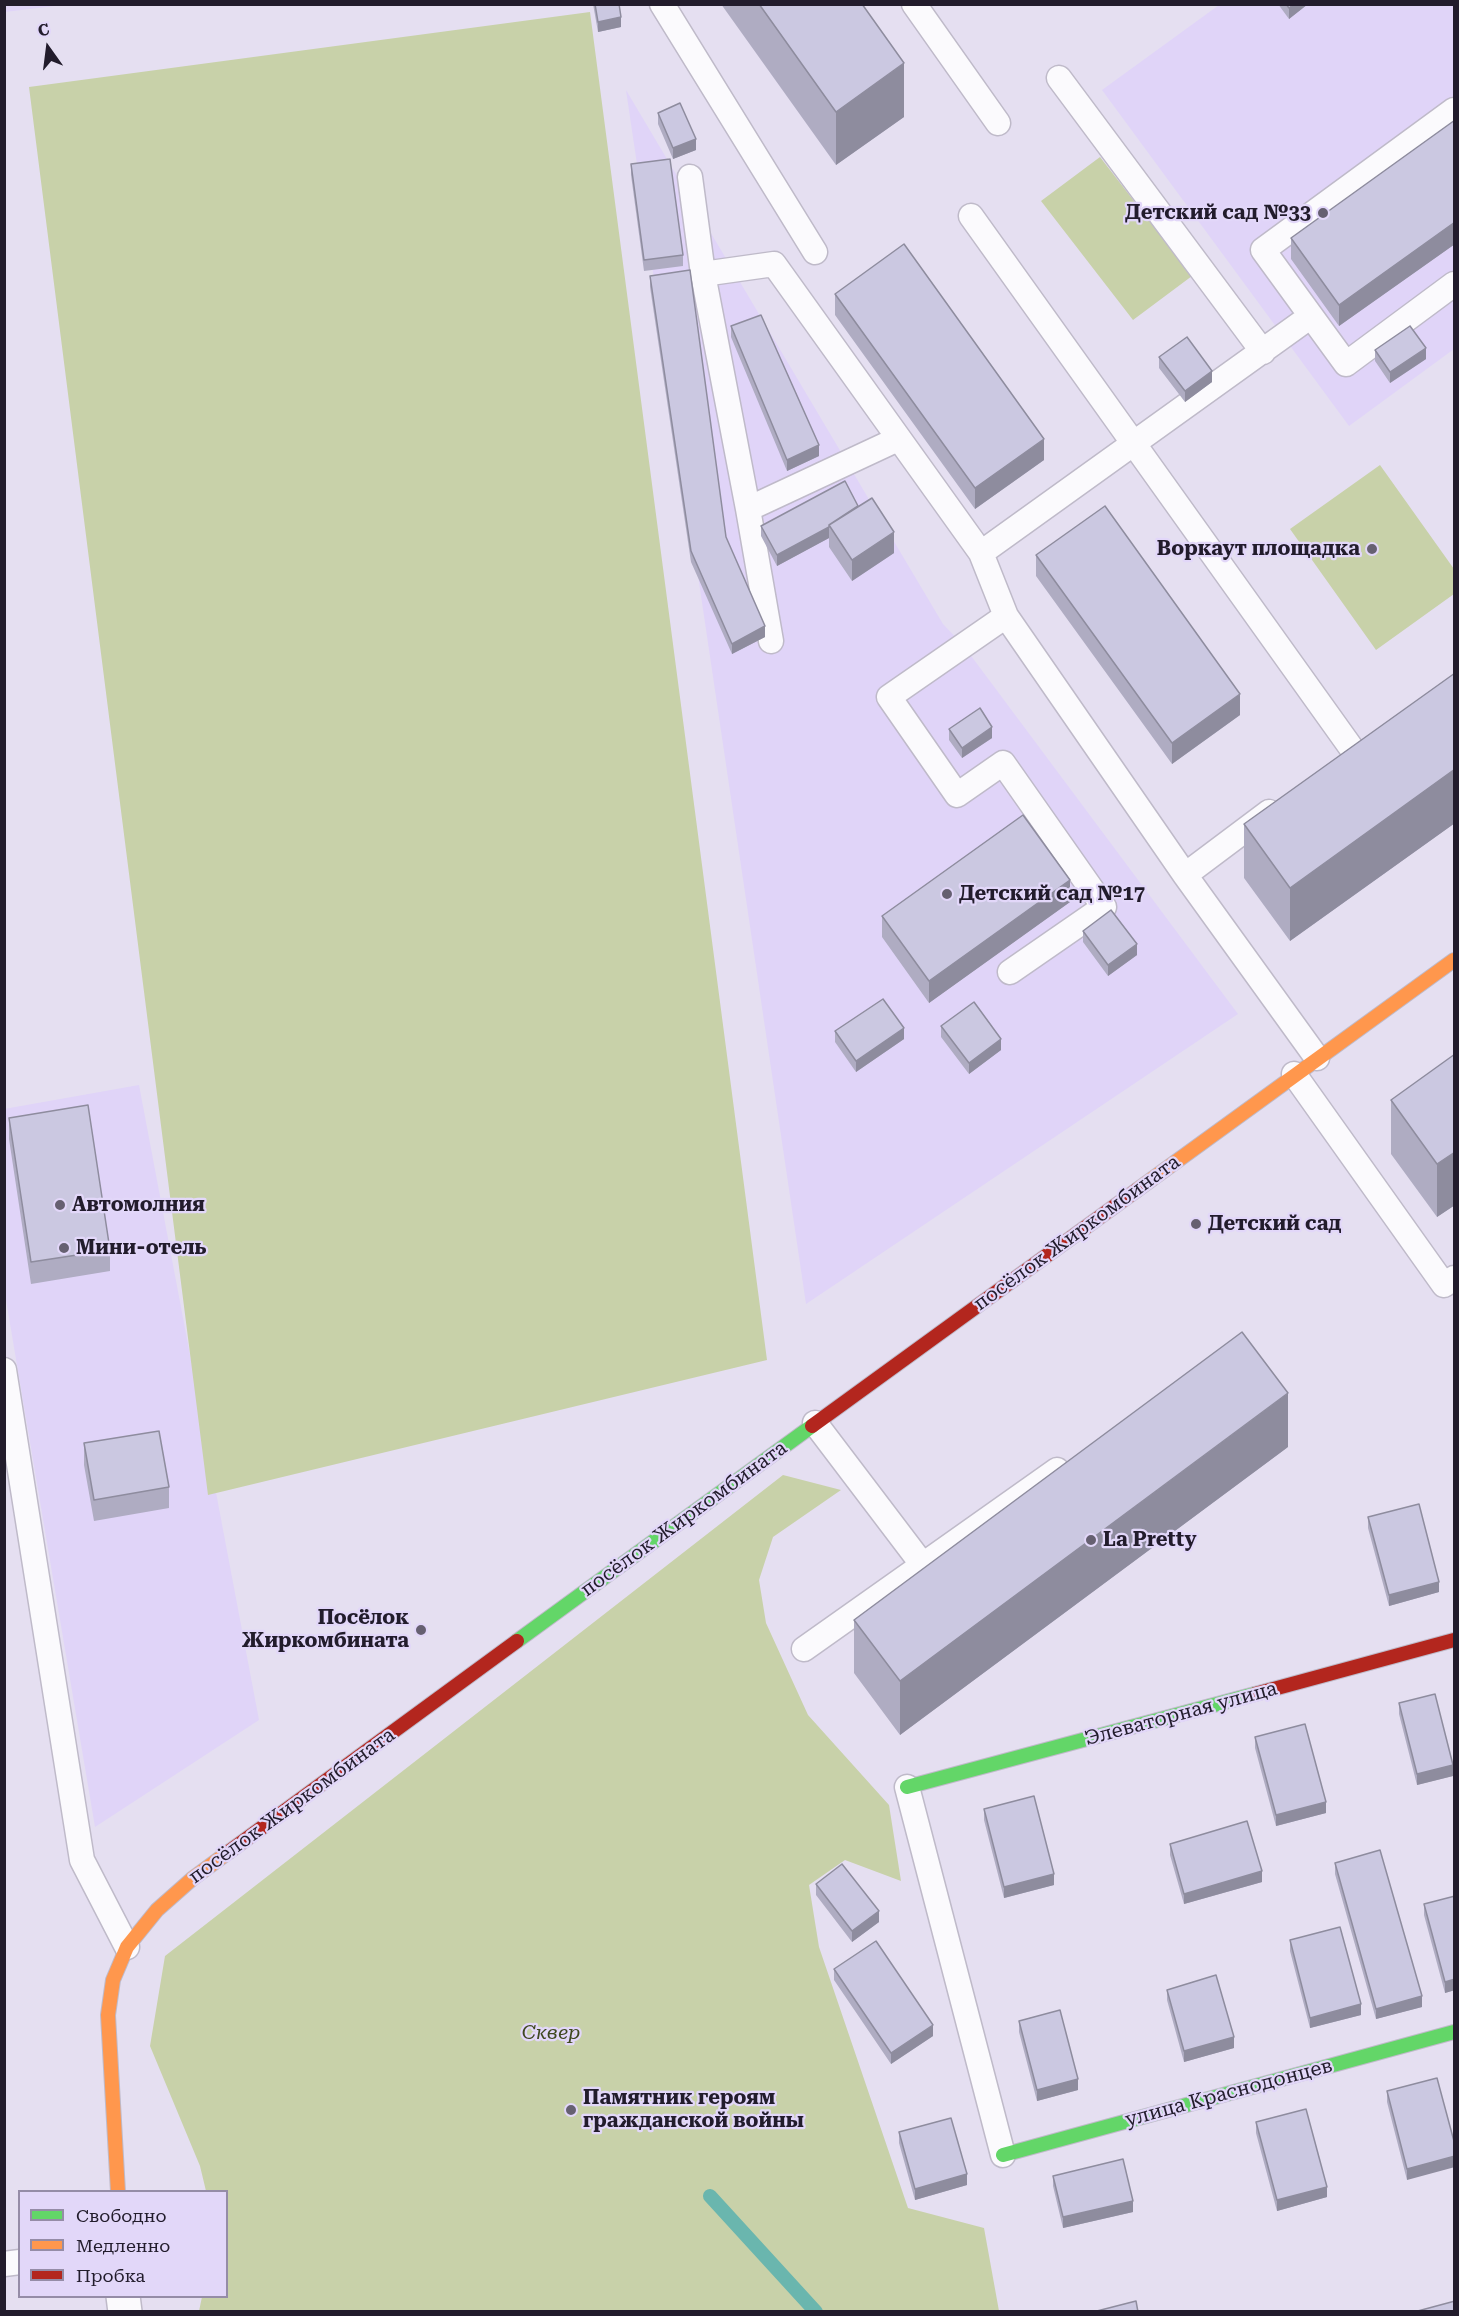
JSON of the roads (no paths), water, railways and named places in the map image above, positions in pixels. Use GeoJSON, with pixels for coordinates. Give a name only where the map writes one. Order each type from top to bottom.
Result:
{"type":"FeatureCollection","features":[{"type":"Feature","properties":{"kind":"street","name":"посёлок Жиркомбината"},"geometry":{"type":"LineString","coordinates":[[118,2190],[108,2015],[113,1980],[127,1947],[157,1910],[192,1879],[815,1423],[1294,1074],[1455,960]]}},
{"type":"Feature","properties":{"kind":"street","name":"Элеваторная улица"},"geometry":{"type":"LineString","coordinates":[[907,1787],[1455,1640]]}},
{"type":"Feature","properties":{"kind":"street","name":"улица Краснодонцев"},"geometry":{"type":"LineString","coordinates":[[1003,2155],[1455,2032]]}},
{"type":"Feature","properties":{"kind":"lane"},"geometry":{"type":"LineString","coordinates":[[663,4],[815,252]]}},
{"type":"Feature","properties":{"kind":"lane"},"geometry":{"type":"LineString","coordinates":[[914,4],[998,123]]}},
{"type":"Feature","properties":{"kind":"lane"},"geometry":{"type":"LineString","coordinates":[[1059,78],[1263,352]]}},
{"type":"Feature","properties":{"kind":"lane"},"geometry":{"type":"LineString","coordinates":[[1455,110],[1263,250],[1346,364],[1455,284]]}},
{"type":"Feature","properties":{"kind":"lane"},"geometry":{"type":"LineString","coordinates":[[690,177],[703,274],[771,641]]}},
{"type":"Feature","properties":{"kind":"lane"},"geometry":{"type":"LineString","coordinates":[[971,216],[1352,749]]}},
{"type":"Feature","properties":{"kind":"lane"},"geometry":{"type":"LineString","coordinates":[[703,274],[774,264],[981,553],[1006,615],[1185,875],[1317,1058]]}},
{"type":"Feature","properties":{"kind":"lane"},"geometry":{"type":"LineString","coordinates":[[981,553],[1311,316]]}},
{"type":"Feature","properties":{"kind":"lane"},"geometry":{"type":"LineString","coordinates":[[748,509],[898,439]]}},
{"type":"Feature","properties":{"kind":"lane"},"geometry":{"type":"LineString","coordinates":[[1006,615],[889,698],[957,795],[1003,763],[1104,907],[1010,972]]}},
{"type":"Feature","properties":{"kind":"lane"},"geometry":{"type":"LineString","coordinates":[[1185,875],[1283,801]]}},
{"type":"Feature","properties":{"kind":"lane"},"geometry":{"type":"LineString","coordinates":[[1294,1074],[1444,1286],[1455,1278]]}},
{"type":"Feature","properties":{"kind":"lane"},"geometry":{"type":"LineString","coordinates":[[4,1370],[82,1860],[127,1947]]}},
{"type":"Feature","properties":{"kind":"lane"},"geometry":{"type":"LineString","coordinates":[[815,1423],[922,1564]]}},
{"type":"Feature","properties":{"kind":"lane"},"geometry":{"type":"LineString","coordinates":[[804,1649],[1075,1457]]}},
{"type":"Feature","properties":{"kind":"lane"},"geometry":{"type":"LineString","coordinates":[[907,1787],[1003,2155]]}},
{"type":"Feature","properties":{"kind":"waterway"},"geometry":{"type":"LineString","coordinates":[[710,2196],[816,2312]]}},
{"type":"Feature","properties":{"kind":"place","name":"Детский сад №33"},"geometry":{"type":"Point","coordinates":[1323,213]}},
{"type":"Feature","properties":{"kind":"place","name":"Воркаут площадка"},"geometry":{"type":"Point","coordinates":[1372,549]}},
{"type":"Feature","properties":{"kind":"place","name":"Детский сад №17"},"geometry":{"type":"Point","coordinates":[947,894]}},
{"type":"Feature","properties":{"kind":"place","name":"Автомолния"},"geometry":{"type":"Point","coordinates":[60,1205]}},
{"type":"Feature","properties":{"kind":"place","name":"Детский сад"},"geometry":{"type":"Point","coordinates":[1196,1224]}},
{"type":"Feature","properties":{"kind":"place","name":"Мини-отель"},"geometry":{"type":"Point","coordinates":[64,1248]}},
{"type":"Feature","properties":{"kind":"place","name":"La Pretty"},"geometry":{"type":"Point","coordinates":[1091,1540]}},
{"type":"Feature","properties":{"kind":"place","name":"Посёлок Жиркомбината"},"geometry":{"type":"Point","coordinates":[421,1630]}},
{"type":"Feature","properties":{"kind":"place","name":"Памятник героям гражданской войны"},"geometry":{"type":"Point","coordinates":[571,2110]}},
{"type":"Feature","properties":{"kind":"park label","name":"Сквер"},"geometry":{"type":"Point","coordinates":[551,2033]}}]}
